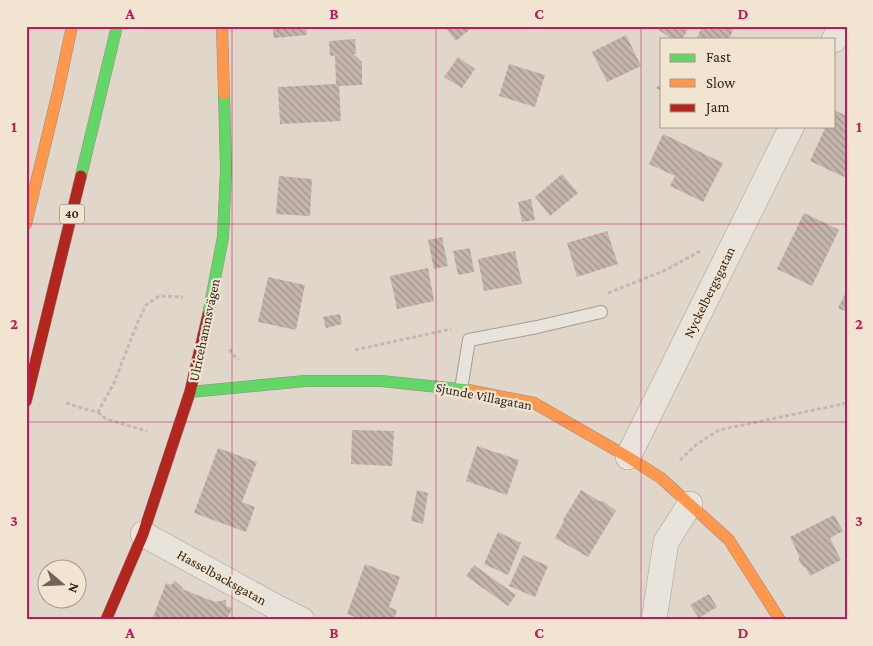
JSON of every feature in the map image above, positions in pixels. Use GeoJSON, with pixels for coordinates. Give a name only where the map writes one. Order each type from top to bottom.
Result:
{"type":"FeatureCollection","features":[{"type":"Feature","properties":{"kind":"main road"},"geometry":{"type":"LineString","coordinates":[[26,224],[72,26]]}},
{"type":"Feature","properties":{"kind":"main road","name":"40"},"geometry":{"type":"LineString","coordinates":[[26,401],[117,26]]}},
{"type":"Feature","properties":{"kind":"main road","name":"Ulricehamnsvägen"},"geometry":{"type":"LineString","coordinates":[[106,620],[142,534],[190,392],[211,304],[223,237],[226,169],[222,26]]}},
{"type":"Feature","properties":{"kind":"main road","name":"Sjunde Villagatan"},"geometry":{"type":"LineString","coordinates":[[190,392],[304,381],[381,381],[461,389],[534,403],[628,457],[660,478],[690,504],[729,540],[780,620]]}},
{"type":"Feature","properties":{"kind":"street"},"geometry":{"type":"LineString","coordinates":[[835,38],[841,26]]}},
{"type":"Feature","properties":{"kind":"street","name":"Nyckelbergsgatan"},"geometry":{"type":"LineString","coordinates":[[628,457],[791,128]]}},
{"type":"Feature","properties":{"kind":"street"},"geometry":{"type":"LineString","coordinates":[[654,620],[666,542],[690,504]]}},
{"type":"Feature","properties":{"kind":"street","name":"Hasselbacksgatan"},"geometry":{"type":"LineString","coordinates":[[142,534],[276,614],[302,620]]}},
{"type":"Feature","properties":{"kind":"lane"},"geometry":{"type":"LineString","coordinates":[[461,389],[469,340],[601,312]]}},
{"type":"Feature","properties":{"kind":"path"},"geometry":{"type":"LineString","coordinates":[[660,478],[697,444],[719,430],[847,403]]}},
{"type":"Feature","properties":{"kind":"path"},"geometry":{"type":"LineString","coordinates":[[98,412],[106,419],[174,440]]}},
{"type":"Feature","properties":{"kind":"building"},"geometry":{"type":"Polygon","coordinates":[[[272,26],[306,26],[307,35],[274,38],[272,26]]]}},
{"type":"Feature","properties":{"kind":"building"},"geometry":{"type":"Polygon","coordinates":[[[444,26],[474,26],[456,41],[444,26]]]}},
{"type":"Feature","properties":{"kind":"building"},"geometry":{"type":"Polygon","coordinates":[[[662,26],[690,26],[683,38],[671,38],[659,30],[662,26]]]}},
{"type":"Feature","properties":{"kind":"building"},"geometry":{"type":"Polygon","coordinates":[[[702,26],[731,26],[734,28],[729,38],[697,38],[702,26]]]}},
{"type":"Feature","properties":{"kind":"building"},"geometry":{"type":"Polygon","coordinates":[[[626,35],[641,66],[607,82],[592,52],[626,35]]]}},
{"type":"Feature","properties":{"kind":"building"},"geometry":{"type":"Polygon","coordinates":[[[355,39],[356,54],[353,54],[362,62],[362,85],[339,86],[341,121],[280,124],[278,87],[336,84],[335,56],[342,55],[330,56],[329,41],[355,39]]]}},
{"type":"Feature","properties":{"kind":"building"},"geometry":{"type":"Polygon","coordinates":[[[458,57],[475,69],[462,88],[444,77],[458,57]]]}},
{"type":"Feature","properties":{"kind":"building"},"geometry":{"type":"Polygon","coordinates":[[[509,64],[545,75],[535,107],[499,96],[509,64]]]}},
{"type":"Feature","properties":{"kind":"building"},"geometry":{"type":"Polygon","coordinates":[[[836,111],[847,116],[847,171],[844,177],[810,161],[825,128],[836,128],[836,111]]]}},
{"type":"Feature","properties":{"kind":"building"},"geometry":{"type":"Polygon","coordinates":[[[663,134],[723,163],[703,202],[670,186],[675,176],[649,164],[663,134]]]}},
{"type":"Feature","properties":{"kind":"building"},"geometry":{"type":"Polygon","coordinates":[[[562,174],[578,193],[550,216],[535,197],[562,174]]]}},
{"type":"Feature","properties":{"kind":"building"},"geometry":{"type":"Polygon","coordinates":[[[279,176],[312,179],[310,216],[276,214],[279,176]]]}},
{"type":"Feature","properties":{"kind":"building"},"geometry":{"type":"Polygon","coordinates":[[[531,199],[535,220],[522,222],[518,202],[531,199]]]}},
{"type":"Feature","properties":{"kind":"building"},"geometry":{"type":"Polygon","coordinates":[[[804,213],[839,230],[812,286],[777,269],[804,213]]]}},
{"type":"Feature","properties":{"kind":"building"},"geometry":{"type":"Polygon","coordinates":[[[607,231],[618,264],[577,277],[567,243],[607,231]]]}},
{"type":"Feature","properties":{"kind":"building"},"geometry":{"type":"Polygon","coordinates":[[[442,237],[448,266],[434,269],[428,240],[442,237]]]}},
{"type":"Feature","properties":{"kind":"building"},"geometry":{"type":"Polygon","coordinates":[[[470,248],[474,272],[458,275],[453,251],[470,248]]]}},
{"type":"Feature","properties":{"kind":"building"},"geometry":{"type":"Polygon","coordinates":[[[515,251],[522,284],[484,291],[478,259],[515,251]]]}},
{"type":"Feature","properties":{"kind":"building"},"geometry":{"type":"Polygon","coordinates":[[[428,268],[434,301],[397,309],[390,276],[428,268]]]}},
{"type":"Feature","properties":{"kind":"building"},"geometry":{"type":"Polygon","coordinates":[[[268,277],[305,285],[296,330],[258,322],[268,277]]]}},
{"type":"Feature","properties":{"kind":"building"},"geometry":{"type":"Polygon","coordinates":[[[845,294],[847,295],[847,312],[838,308],[845,294]]]}},
{"type":"Feature","properties":{"kind":"building"},"geometry":{"type":"Polygon","coordinates":[[[340,314],[342,324],[326,328],[323,317],[340,314]]]}},
{"type":"Feature","properties":{"kind":"building"},"geometry":{"type":"Polygon","coordinates":[[[352,430],[394,431],[392,466],[351,464],[352,430]]]}},
{"type":"Feature","properties":{"kind":"building"},"geometry":{"type":"Polygon","coordinates":[[[477,446],[519,460],[507,495],[466,481],[477,446]]]}},
{"type":"Feature","properties":{"kind":"building"},"geometry":{"type":"Polygon","coordinates":[[[218,448],[257,462],[242,502],[255,507],[246,532],[194,513],[218,448]]]}},
{"type":"Feature","properties":{"kind":"building"},"geometry":{"type":"Polygon","coordinates":[[[417,490],[428,493],[423,524],[411,521],[417,490]]]}},
{"type":"Feature","properties":{"kind":"building"},"geometry":{"type":"Polygon","coordinates":[[[581,490],[599,501],[603,501],[616,511],[588,557],[555,538],[563,520],[581,490]]]}},
{"type":"Feature","properties":{"kind":"building"},"geometry":{"type":"Polygon","coordinates":[[[834,515],[843,531],[830,538],[841,560],[810,576],[806,568],[802,566],[790,537],[834,515]]]}},
{"type":"Feature","properties":{"kind":"building"},"geometry":{"type":"Polygon","coordinates":[[[498,532],[521,543],[508,575],[484,564],[498,532]]]}},
{"type":"Feature","properties":{"kind":"building"},"geometry":{"type":"Polygon","coordinates":[[[523,555],[548,566],[535,597],[509,586],[523,555]]]}},
{"type":"Feature","properties":{"kind":"building"},"geometry":{"type":"Polygon","coordinates":[[[365,564],[400,577],[389,607],[397,610],[394,620],[385,617],[384,620],[363,620],[347,614],[365,564]]]}},
{"type":"Feature","properties":{"kind":"building"},"geometry":{"type":"Polygon","coordinates":[[[474,565],[516,595],[508,606],[466,576],[474,565]]]}},
{"type":"Feature","properties":{"kind":"building"},"geometry":{"type":"Polygon","coordinates":[[[175,581],[182,589],[215,602],[226,600],[226,606],[232,608],[227,620],[152,620],[166,583],[171,585],[175,581]]]}},
{"type":"Feature","properties":{"kind":"building"},"geometry":{"type":"Polygon","coordinates":[[[709,594],[717,607],[699,618],[690,605],[709,594]]]}},
{"type":"Feature","properties":{"kind":"traffic: fast"},"geometry":{"type":"LineString","coordinates":[[81,176],[117,26]]}},
{"type":"Feature","properties":{"kind":"traffic: fast"},"geometry":{"type":"LineString","coordinates":[[208,315],[223,237],[226,169],[224,94]]}},
{"type":"Feature","properties":{"kind":"traffic: fast"},"geometry":{"type":"LineString","coordinates":[[190,392],[305,381],[381,381],[468,390]]}},
{"type":"Feature","properties":{"kind":"traffic: slow"},"geometry":{"type":"LineString","coordinates":[[26,224],[72,26]]}},
{"type":"Feature","properties":{"kind":"traffic: slow"},"geometry":{"type":"LineString","coordinates":[[222,26],[224,94]]}},
{"type":"Feature","properties":{"kind":"traffic: slow"},"geometry":{"type":"LineString","coordinates":[[468,390],[534,403],[661,478],[729,540],[780,620]]}},
{"type":"Feature","properties":{"kind":"traffic: jam"},"geometry":{"type":"LineString","coordinates":[[26,401],[81,176]]}},
{"type":"Feature","properties":{"kind":"traffic: jam"},"geometry":{"type":"LineString","coordinates":[[106,620],[143,534],[190,392],[208,315]]}}]}
